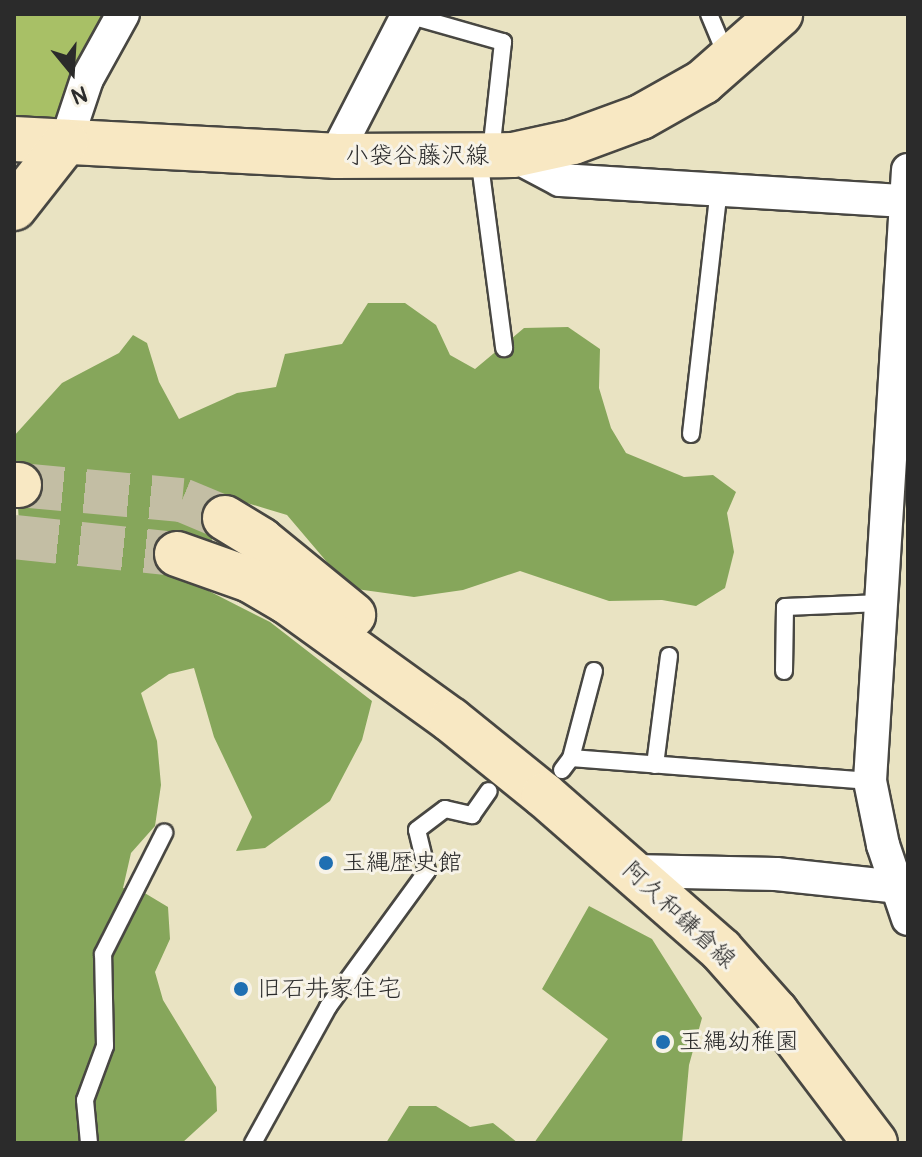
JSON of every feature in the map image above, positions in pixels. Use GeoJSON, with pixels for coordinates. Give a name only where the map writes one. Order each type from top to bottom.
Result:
{"type":"FeatureCollection","features":[{"type":"Feature","properties":{"kind":"main road","name":"小袋谷藤沢線"},"geometry":{"type":"LineString","coordinates":[[14,139],[335,156],[494,156],[573,142],[641,117],[729,61],[780,14]]}},
{"type":"Feature","properties":{"kind":"main road"},"geometry":{"type":"LineString","coordinates":[[14,208],[66,142]]}},
{"type":"Feature","properties":{"kind":"main road","name":"阿久和鎌倉線"},"geometry":{"type":"LineString","coordinates":[[225,518],[351,614],[451,720]]}},
{"type":"Feature","properties":{"kind":"main road","name":"阿久和鎌倉線"},"geometry":{"type":"LineString","coordinates":[[177,554],[250,580],[286,601],[451,720],[633,871],[721,950],[776,1012],[875,1143]]}},
{"type":"Feature","properties":{"kind":"street"},"geometry":{"type":"LineString","coordinates":[[66,142],[87,79],[123,14]]}},
{"type":"Feature","properties":{"kind":"street"},"geometry":{"type":"LineString","coordinates":[[335,156],[408,15]]}},
{"type":"Feature","properties":{"kind":"street"},"geometry":{"type":"LineString","coordinates":[[494,156],[560,180],[719,189],[907,183],[904,331],[881,603],[870,781],[908,919]]}},
{"type":"Feature","properties":{"kind":"street"},"geometry":{"type":"LineString","coordinates":[[633,871],[776,874],[897,887]]}},
{"type":"Feature","properties":{"kind":"lane"},"geometry":{"type":"LineString","coordinates":[[709,14],[729,61]]}},
{"type":"Feature","properties":{"kind":"lane"},"geometry":{"type":"LineString","coordinates":[[408,15],[503,42],[494,156],[504,348]]}},
{"type":"Feature","properties":{"kind":"lane"},"geometry":{"type":"LineString","coordinates":[[691,434],[719,189]]}},
{"type":"Feature","properties":{"kind":"lane"},"geometry":{"type":"LineString","coordinates":[[784,671],[785,607],[881,603]]}},
{"type":"Feature","properties":{"kind":"lane"},"geometry":{"type":"LineString","coordinates":[[655,765],[669,656]]}},
{"type":"Feature","properties":{"kind":"lane"},"geometry":{"type":"LineString","coordinates":[[594,671],[567,764],[655,765],[870,781]]}},
{"type":"Feature","properties":{"kind":"lane"},"geometry":{"type":"LineString","coordinates":[[253,1143],[351,970],[427,871],[417,830],[445,809],[472,815],[489,791]]}},
{"type":"Feature","properties":{"kind":"lane"},"geometry":{"type":"LineString","coordinates":[[89,1143],[85,1100],[105,1046],[103,954],[164,833]]}},
{"type":"Feature","properties":{"kind":"green space"},"geometry":{"type":"Polygon","coordinates":[[[14,14],[114,14],[66,108],[53,119],[14,116],[14,14]]]}},
{"type":"Feature","properties":{"kind":"green space"},"geometry":{"type":"Polygon","coordinates":[[[368,303],[405,303],[436,325],[450,355],[475,369],[524,328],[568,327],[600,349],[599,388],[611,428],[626,453],[684,477],[713,475],[736,492],[727,513],[734,552],[725,588],[696,606],[662,600],[609,601],[520,571],[463,590],[414,597],[349,588],[287,515],[247,503],[212,539],[201,587],[270,622],[372,701],[362,740],[330,801],[265,848],[236,851],[252,817],[214,737],[194,668],[169,674],[141,693],[157,741],[161,785],[155,826],[131,853],[123,888],[143,892],[168,907],[170,939],[155,972],[163,1000],[216,1087],[217,1111],[182,1143],[14,1143],[14,540],[19,524],[14,436],[62,383],[119,353],[133,335],[147,343],[159,382],[179,419],[237,393],[276,387],[285,354],[342,344],[368,303]]]}},
{"type":"Feature","properties":{"kind":"green space"},"geometry":{"type":"Polygon","coordinates":[[[589,906],[652,939],[702,1018],[689,1065],[682,1143],[534,1143],[608,1039],[542,989],[589,906]]]}},
{"type":"Feature","properties":{"kind":"green space"},"geometry":{"type":"Polygon","coordinates":[[[409,1106],[436,1106],[470,1127],[493,1123],[518,1143],[386,1143],[409,1106]]]}},
{"type":"Feature","properties":{"kind":"tunnel"},"geometry":{"type":"LineString","coordinates":[[19,485],[182,500],[225,518]]}},
{"type":"Feature","properties":{"kind":"tunnel"},"geometry":{"type":"LineString","coordinates":[[14,537],[177,554]]}},
{"type":"Feature","properties":{"kind":"place","name":"玉縄歴史館"},"geometry":{"type":"Point","coordinates":[326,863]}},
{"type":"Feature","properties":{"kind":"place","name":"旧石井家住宅"},"geometry":{"type":"Point","coordinates":[241,989]}},
{"type":"Feature","properties":{"kind":"place","name":"玉縄幼稚園"},"geometry":{"type":"Point","coordinates":[663,1042]}}]}
